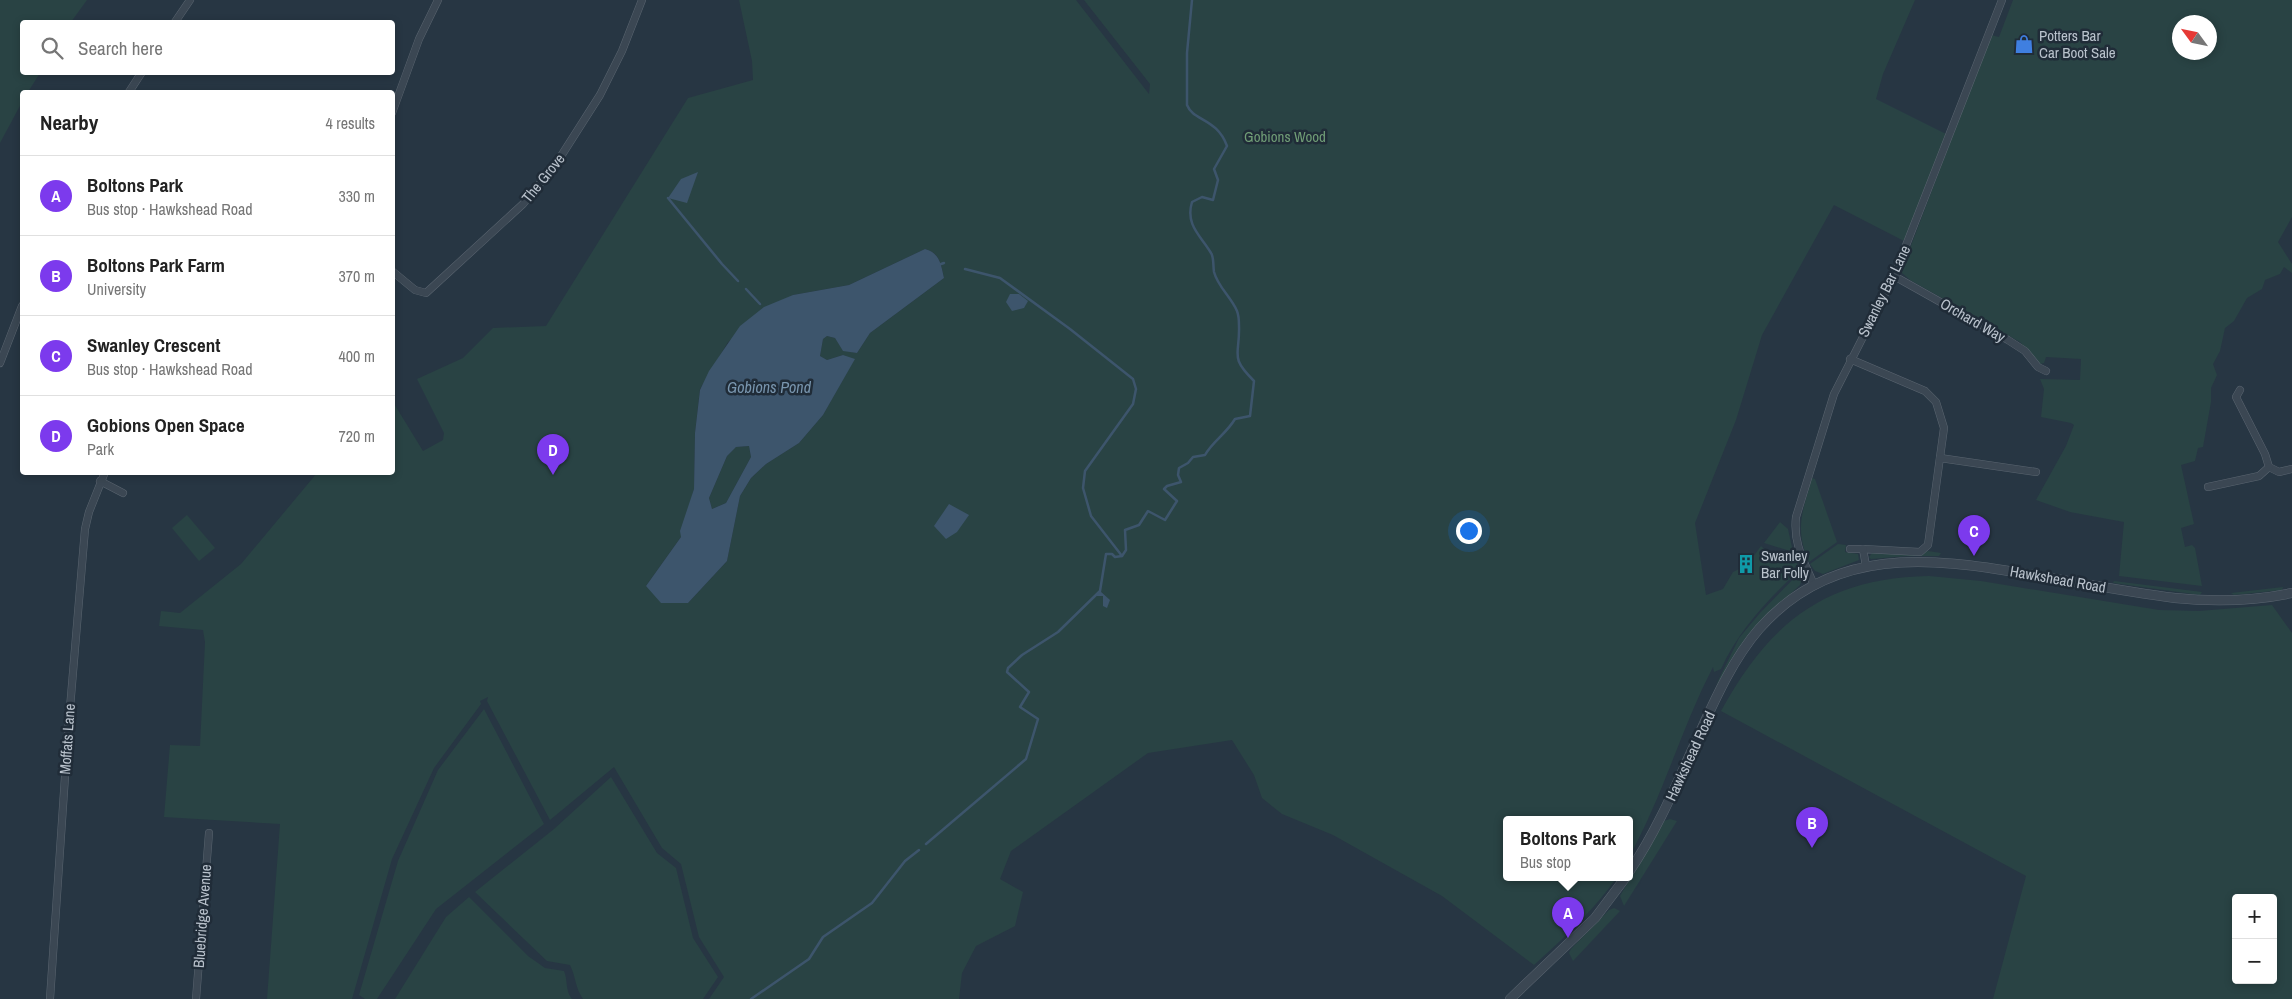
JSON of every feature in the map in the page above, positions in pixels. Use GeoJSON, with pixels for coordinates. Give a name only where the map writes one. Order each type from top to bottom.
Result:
{"type":"FeatureCollection","features":[{"type":"Feature","properties":{"kind":"street"},"geometry":{"type":"LineString","coordinates":[[176,20],[190,0]]}},
{"type":"Feature","properties":{"kind":"street"},"geometry":{"type":"LineString","coordinates":[[395,105],[419,39],[438,0]]}},
{"type":"Feature","properties":{"kind":"street","name":"The Grove"},"geometry":{"type":"LineString","coordinates":[[395,274],[414,290],[426,293],[523,204],[556,164],[600,95],[622,51],[642,0]]}},
{"type":"Feature","properties":{"kind":"street","name":"Swanley Bar Lane"},"geometry":{"type":"LineString","coordinates":[[1814,585],[1798,550],[1794,533],[1796,517],[1828,408],[1850,359],[1894,276],[2002,0]]}},
{"type":"Feature","properties":{"kind":"street"},"geometry":{"type":"LineString","coordinates":[[130,90],[140,75]]}},
{"type":"Feature","properties":{"kind":"street","name":"Orchard Way"},"geometry":{"type":"LineString","coordinates":[[1894,276],[2014,344],[2025,351],[2042,370],[2046,370]]}},
{"type":"Feature","properties":{"kind":"street"},"geometry":{"type":"LineString","coordinates":[[0,363],[20,311]]}},
{"type":"Feature","properties":{"kind":"street"},"geometry":{"type":"LineString","coordinates":[[1850,359],[1931,396],[1936,402],[1944,428],[1926,549],[1920,552],[1850,549]]}},
{"type":"Feature","properties":{"kind":"street"},"geometry":{"type":"LineString","coordinates":[[2240,390],[2236,397],[2266,454],[2269,468]]}},
{"type":"Feature","properties":{"kind":"street"},"geometry":{"type":"LineString","coordinates":[[1940,458],[2036,472]]}},
{"type":"Feature","properties":{"kind":"street"},"geometry":{"type":"LineString","coordinates":[[2269,468],[2279,472],[2292,469]]}},
{"type":"Feature","properties":{"kind":"street"},"geometry":{"type":"LineString","coordinates":[[2208,487],[2261,475],[2269,468]]}},
{"type":"Feature","properties":{"kind":"street","name":"Moffats Lane"},"geometry":{"type":"LineString","coordinates":[[50,999],[68,732],[85,529],[89,512],[103,475]]}},
{"type":"Feature","properties":{"kind":"street"},"geometry":{"type":"LineString","coordinates":[[100,481],[123,493]]}},
{"type":"Feature","properties":{"kind":"street"},"geometry":{"type":"LineString","coordinates":[[1863,549],[1866,566]]}},
{"type":"Feature","properties":{"kind":"street","name":"Hawkshead Road"},"geometry":{"type":"LineString","coordinates":[[1633,865],[1664,811],[1719,692],[1758,630],[1795,596],[1834,576],[1866,566],[1896,561],[1962,564],[2151,595],[2204,600],[2256,599],[2292,593]]}},
{"type":"Feature","properties":{"kind":"street","name":"Bluebridge Avenue"},"geometry":{"type":"LineString","coordinates":[[196,999],[208,833]]}},
{"type":"Feature","properties":{"kind":"street"},"geometry":{"type":"LineString","coordinates":[[1510,999],[1595,918],[1623,881]]}},
{"type":"Feature","properties":{"kind":"green space"},"geometry":{"type":"Polygon","coordinates":[[[0,0],[87,0],[72,20],[20,20],[20,75],[39,75],[29,90],[20,90],[20,106],[0,143],[0,0]]]}},
{"type":"Feature","properties":{"kind":"green space","name":"Gobions Wood"},"geometry":{"type":"Polygon","coordinates":[[[739,0],[1076,0],[1149,94],[1150,84],[1084,0],[1915,0],[1883,74],[1876,99],[1946,134],[1904,241],[1834,205],[1762,335],[1736,420],[1695,523],[1706,595],[1723,589],[1733,572],[1739,569],[1742,572],[1761,546],[1771,552],[1785,553],[1795,561],[1800,569],[1745,628],[1728,654],[1721,669],[1714,672],[1713,667],[1691,714],[1652,810],[1633,849],[1633,816],[1503,816],[1503,881],[1614,881],[1589,912],[1534,965],[1442,896],[1333,835],[1282,814],[1262,798],[1254,775],[1232,740],[1148,753],[1011,851],[1000,879],[1023,892],[1015,926],[976,946],[962,973],[959,999],[709,999],[724,977],[699,937],[681,864],[662,848],[614,767],[550,820],[487,701],[488,697],[480,701],[481,704],[434,768],[392,859],[352,999],[267,999],[280,824],[164,817],[170,745],[200,746],[205,642],[203,630],[159,626],[161,611],[180,613],[241,564],[315,475],[395,475],[395,405],[423,451],[443,440],[444,433],[417,379],[463,358],[493,328],[546,326],[688,98],[753,80],[752,61],[739,0]],[[925,249],[849,285],[793,295],[728,342],[700,389],[695,433],[694,489],[681,537],[646,586],[688,603],[727,561],[740,496],[751,478],[766,464],[799,443],[823,415],[854,360],[843,355],[827,360],[820,356],[823,339],[827,336],[835,338],[843,350],[857,353],[870,333],[944,278],[939,260],[934,253],[925,249]]]}},
{"type":"Feature","properties":{"kind":"green space"},"geometry":{"type":"Polygon","coordinates":[[[2013,0],[2292,0],[2292,217],[2278,242],[2292,264],[2292,273],[2284,267],[2280,274],[2265,280],[2262,289],[2247,298],[2234,321],[2225,328],[2220,351],[2213,364],[2217,375],[2211,388],[2211,402],[2203,447],[2198,448],[2195,461],[2181,465],[2194,524],[2181,528],[2185,547],[2192,545],[2195,548],[2202,586],[2119,576],[2124,522],[2070,512],[2036,500],[2066,446],[2074,425],[2041,417],[2044,389],[2040,379],[2080,380],[2081,359],[2046,357],[2044,363],[2040,364],[2020,342],[1910,280],[1901,272],[1991,35],[1999,37],[2013,0]]]}},
{"type":"Feature","properties":{"kind":"green space"},"geometry":{"type":"Polygon","coordinates":[[[749,446],[751,457],[726,503],[712,509],[709,498],[727,456],[736,447],[749,446]]]}},
{"type":"Feature","properties":{"kind":"green space"},"geometry":{"type":"Polygon","coordinates":[[[1812,478],[1815,479],[1837,542],[1809,562],[1804,550],[1801,529],[1803,510],[1812,478]]]}},
{"type":"Feature","properties":{"kind":"green space"},"geometry":{"type":"Polygon","coordinates":[[[187,515],[215,548],[199,561],[172,528],[187,515]]]}},
{"type":"Feature","properties":{"kind":"green space"},"geometry":{"type":"Polygon","coordinates":[[[1780,522],[1788,529],[1793,552],[1764,543],[1780,522]]]}},
{"type":"Feature","properties":{"kind":"green space"},"geometry":{"type":"Polygon","coordinates":[[[1838,544],[1846,545],[1845,552],[1858,554],[1859,560],[1823,574],[1815,571],[1810,564],[1838,544]]]}},
{"type":"Feature","properties":{"kind":"green space"},"geometry":{"type":"Polygon","coordinates":[[[1928,551],[1941,553],[1939,556],[1871,559],[1869,557],[1872,553],[1914,554],[1928,551]]]}},
{"type":"Feature","properties":{"kind":"green space"},"geometry":{"type":"Polygon","coordinates":[[[1802,570],[1803,577],[1800,585],[1755,627],[1716,685],[1739,638],[1760,613],[1802,570]]]}},
{"type":"Feature","properties":{"kind":"green space"},"geometry":{"type":"Polygon","coordinates":[[[1929,576],[1981,581],[2159,610],[2199,611],[2272,605],[2292,633],[2292,999],[1993,999],[2026,876],[1721,711],[1740,680],[1760,653],[1781,630],[1804,611],[1830,596],[1860,585],[1892,579],[1929,576]]]}},
{"type":"Feature","properties":{"kind":"green space"},"geometry":{"type":"Polygon","coordinates":[[[2114,581],[2202,592],[2200,595],[2113,583],[2114,581]]]}},
{"type":"Feature","properties":{"kind":"green space"},"geometry":{"type":"Polygon","coordinates":[[[2283,587],[2282,590],[2234,595],[2231,593],[2283,587]]]}},
{"type":"Feature","properties":{"kind":"green space"},"geometry":{"type":"Polygon","coordinates":[[[484,709],[544,824],[436,909],[377,999],[365,999],[359,995],[398,861],[438,770],[484,709]]]}},
{"type":"Feature","properties":{"kind":"green space"},"geometry":{"type":"Polygon","coordinates":[[[611,777],[657,853],[676,868],[693,938],[718,977],[703,999],[583,999],[578,991],[570,965],[547,961],[475,892],[554,829],[611,777]]]}},
{"type":"Feature","properties":{"kind":"green space"},"geometry":{"type":"Polygon","coordinates":[[[1670,819],[1677,821],[1624,906],[1620,896],[1629,881],[1633,881],[1633,874],[1664,821],[1670,819]]]}},
{"type":"Feature","properties":{"kind":"green space"},"geometry":{"type":"Polygon","coordinates":[[[469,897],[528,956],[545,968],[564,971],[568,993],[572,999],[395,999],[446,917],[469,897]]]}},
{"type":"Feature","properties":{"kind":"green space"},"geometry":{"type":"Polygon","coordinates":[[[1614,908],[1620,911],[1573,961],[1569,953],[1571,949],[1609,910],[1614,908]]]}},
{"type":"Feature","properties":{"kind":"water"},"geometry":{"type":"Polygon","coordinates":[[[698,172],[687,203],[668,198],[681,179],[698,172]]]}},
{"type":"Feature","properties":{"kind":"water","name":"Gobions Pond"},"geometry":{"type":"Polygon","coordinates":[[[925,249],[934,253],[937,257],[941,264],[944,278],[870,333],[857,353],[843,351],[835,338],[827,336],[823,339],[820,356],[827,360],[843,355],[855,359],[823,415],[799,443],[766,464],[751,478],[740,496],[727,561],[688,603],[661,603],[646,586],[681,537],[680,531],[694,489],[695,433],[700,390],[709,371],[740,326],[764,307],[793,295],[849,285],[925,249]],[[749,446],[736,447],[727,456],[709,498],[712,509],[726,503],[751,457],[749,446]]]}},
{"type":"Feature","properties":{"kind":"water"},"geometry":{"type":"Polygon","coordinates":[[[1010,294],[1019,294],[1028,301],[1024,308],[1012,311],[1006,302],[1010,294]]]}},
{"type":"Feature","properties":{"kind":"water"},"geometry":{"type":"Polygon","coordinates":[[[949,504],[969,515],[957,532],[946,539],[934,526],[949,504]]]}},
{"type":"Feature","properties":{"kind":"water"},"geometry":{"type":"Polygon","coordinates":[[[1100,591],[1110,600],[1107,608],[1103,606],[1103,596],[1095,596],[1100,591]]]}},
{"type":"Feature","properties":{"kind":"waterway"},"geometry":{"type":"LineString","coordinates":[[926,844],[1026,759],[1038,719],[1020,707],[1029,692],[1007,672],[1008,668],[1022,655],[1058,632],[1100,591],[1106,554],[1112,554],[1115,557],[1122,556],[1126,550],[1125,530],[1139,525],[1148,511],[1165,520],[1177,501],[1164,489],[1167,486],[1181,482],[1178,475],[1179,468],[1188,463],[1193,457],[1205,455],[1235,419],[1250,416],[1254,381],[1246,373],[1239,361],[1238,313],[1216,277],[1212,255],[1192,224],[1190,210],[1192,202],[1202,197],[1213,200],[1218,180],[1214,169],[1227,146],[1217,130],[1194,114],[1187,105],[1187,53],[1192,0]]}},
{"type":"Feature","properties":{"kind":"waterway"},"geometry":{"type":"LineString","coordinates":[[668,198],[738,281]]}},
{"type":"Feature","properties":{"kind":"waterway"},"geometry":{"type":"LineString","coordinates":[[965,269],[1000,278],[1070,329],[1133,379],[1136,389],[1133,404],[1085,471],[1083,488],[1091,516],[1122,556]]}},
{"type":"Feature","properties":{"kind":"waterway"},"geometry":{"type":"LineString","coordinates":[[746,289],[760,304]]}},
{"type":"Feature","properties":{"kind":"waterway"},"geometry":{"type":"LineString","coordinates":[[751,999],[809,959],[823,937],[872,903],[905,861],[919,850]]}},
{"type":"Feature","properties":{"kind":"place","name":"Potters Bar Car Boot Sale"},"geometry":{"type":"Point","coordinates":[2024,44]}},
{"type":"Feature","properties":{"kind":"place","name":"Gobions Open Space"},"geometry":{"type":"Point","coordinates":[553,475]}},
{"type":"Feature","properties":{"kind":"place","name":"Swanley Crescent"},"geometry":{"type":"Point","coordinates":[1974,556]}},
{"type":"Feature","properties":{"kind":"place","name":"Swanley Bar Folly"},"geometry":{"type":"Point","coordinates":[1746,564]}},
{"type":"Feature","properties":{"kind":"place","name":"Boltons Park Farm"},"geometry":{"type":"Point","coordinates":[1812,848]}},
{"type":"Feature","properties":{"kind":"place","name":"Boltons Park"},"geometry":{"type":"Point","coordinates":[1568,938]}}]}
